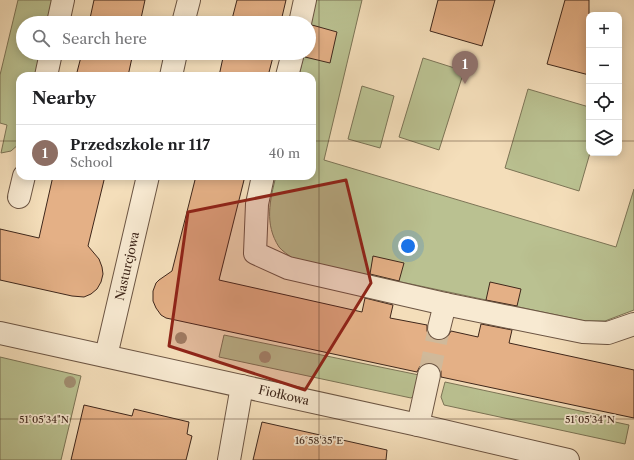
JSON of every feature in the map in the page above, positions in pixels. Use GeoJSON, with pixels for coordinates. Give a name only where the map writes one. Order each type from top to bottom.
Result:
{"type":"FeatureCollection","features":[{"type":"Feature","properties":{"kind":"street"},"geometry":{"type":"LineString","coordinates":[[60,16],[63,0]]}},
{"type":"Feature","properties":{"kind":"street"},"geometry":{"type":"LineString","coordinates":[[185,16],[189,0]]}},
{"type":"Feature","properties":{"kind":"street"},"geometry":{"type":"LineString","coordinates":[[302,16],[305,0]]}},
{"type":"Feature","properties":{"kind":"street"},"geometry":{"type":"LineString","coordinates":[[47,72],[49,60]]}},
{"type":"Feature","properties":{"kind":"street"},"geometry":{"type":"LineString","coordinates":[[172,72],[174,60]]}},
{"type":"Feature","properties":{"kind":"street"},"geometry":{"type":"LineString","coordinates":[[288,72],[291,60]]}},
{"type":"Feature","properties":{"kind":"street"},"geometry":{"type":"LineString","coordinates":[[19,197],[23,180]]}},
{"type":"Feature","properties":{"kind":"street","name":"Nasturcjowa"},"geometry":{"type":"LineString","coordinates":[[106,356],[147,180]]}},
{"type":"Feature","properties":{"kind":"street"},"geometry":{"type":"LineString","coordinates":[[262,180],[257,204],[255,253],[288,268],[445,304],[583,332],[608,333],[634,324]]}},
{"type":"Feature","properties":{"kind":"street"},"geometry":{"type":"LineString","coordinates":[[439,328],[445,304]]}},
{"type":"Feature","properties":{"kind":"street","name":"Fiołkowa"},"geometry":{"type":"LineString","coordinates":[[0,333],[418,425],[568,460]]}},
{"type":"Feature","properties":{"kind":"street"},"geometry":{"type":"LineString","coordinates":[[418,425],[429,375]]}},
{"type":"Feature","properties":{"kind":"street"},"geometry":{"type":"LineString","coordinates":[[229,460],[242,386]]}},
{"type":"Feature","properties":{"kind":"highlighted area"},"geometry":{"type":"Polygon","coordinates":[[[346,180],[371,283],[305,390],[169,346],[188,212],[346,180]]]}},
{"type":"Feature","properties":{"kind":"green space"},"geometry":{"type":"Polygon","coordinates":[[[18,0],[56,0],[53,16],[16,16],[16,60],[42,60],[40,72],[16,72],[16,147],[11,151],[1,153],[7,125],[0,123],[0,75],[18,0]]]}},
{"type":"Feature","properties":{"kind":"green space"},"geometry":{"type":"Polygon","coordinates":[[[316,0],[362,0],[324,160],[616,247],[634,189],[634,310],[605,321],[585,321],[293,259],[280,248],[271,230],[270,221],[270,203],[275,180],[316,180],[316,72],[300,72],[302,60],[316,60],[316,16],[312,16],[316,0]]]}},
{"type":"Feature","properties":{"kind":"green space"},"geometry":{"type":"Polygon","coordinates":[[[423,58],[464,71],[439,150],[399,137],[423,58]]]}},
{"type":"Feature","properties":{"kind":"green space"},"geometry":{"type":"Polygon","coordinates":[[[362,86],[394,96],[380,148],[348,139],[362,86]]]}},
{"type":"Feature","properties":{"kind":"green space"},"geometry":{"type":"Polygon","coordinates":[[[528,89],[586,106],[586,156],[589,156],[579,191],[505,168],[528,89]]]}},
{"type":"Feature","properties":{"kind":"green space"},"geometry":{"type":"Polygon","coordinates":[[[224,335],[419,375],[416,394],[411,398],[219,357],[224,335]]]}},
{"type":"Feature","properties":{"kind":"green space"},"geometry":{"type":"Polygon","coordinates":[[[0,357],[81,376],[61,460],[0,460],[0,357]]]}},
{"type":"Feature","properties":{"kind":"green space"},"geometry":{"type":"Polygon","coordinates":[[[445,382],[613,418],[615,422],[629,425],[625,444],[444,405],[441,397],[445,382]]]}},
{"type":"Feature","properties":{"kind":"building"},"geometry":{"type":"Polygon","coordinates":[[[94,0],[145,0],[142,16],[91,16],[94,0]]]}},
{"type":"Feature","properties":{"kind":"building"},"geometry":{"type":"Polygon","coordinates":[[[237,0],[286,0],[282,16],[233,16],[237,0]]]}},
{"type":"Feature","properties":{"kind":"building"},"geometry":{"type":"Polygon","coordinates":[[[438,0],[495,0],[482,46],[430,31],[438,0]]]}},
{"type":"Feature","properties":{"kind":"building"},"geometry":{"type":"Polygon","coordinates":[[[565,0],[589,0],[589,12],[586,12],[586,74],[547,64],[565,0]]]}},
{"type":"Feature","properties":{"kind":"building"},"geometry":{"type":"Polygon","coordinates":[[[316,26],[337,32],[330,63],[316,60],[316,26]]]}},
{"type":"Feature","properties":{"kind":"building"},"geometry":{"type":"Polygon","coordinates":[[[80,60],[131,60],[129,72],[77,72],[80,60]]]}},
{"type":"Feature","properties":{"kind":"building"},"geometry":{"type":"Polygon","coordinates":[[[222,60],[272,60],[269,72],[220,72],[222,60]]]}},
{"type":"Feature","properties":{"kind":"building"},"geometry":{"type":"Polygon","coordinates":[[[52,180],[104,180],[88,246],[99,259],[102,267],[103,274],[97,289],[84,297],[72,296],[0,280],[0,229],[39,238],[52,180]]]}},
{"type":"Feature","properties":{"kind":"building"},"geometry":{"type":"Polygon","coordinates":[[[195,180],[244,180],[219,280],[362,312],[365,298],[393,305],[390,318],[427,325],[427,331],[430,337],[436,340],[443,340],[451,331],[478,337],[481,324],[512,330],[509,343],[634,370],[634,418],[441,377],[441,371],[438,366],[431,363],[425,363],[420,366],[417,372],[166,318],[161,315],[156,308],[153,301],[153,291],[156,283],[172,271],[195,180]]]}},
{"type":"Feature","properties":{"kind":"building"},"geometry":{"type":"Polygon","coordinates":[[[373,256],[404,263],[399,281],[370,274],[373,256]]]}},
{"type":"Feature","properties":{"kind":"building"},"geometry":{"type":"Polygon","coordinates":[[[490,282],[521,289],[517,306],[486,300],[490,282]]]}},
{"type":"Feature","properties":{"kind":"building"},"geometry":{"type":"Polygon","coordinates":[[[84,405],[132,416],[134,409],[189,422],[187,434],[192,436],[186,460],[71,460],[84,405]]]}},
{"type":"Feature","properties":{"kind":"building"},"geometry":{"type":"Polygon","coordinates":[[[262,422],[387,450],[386,460],[253,460],[262,422]]]}},
{"type":"Feature","properties":{"kind":"tunnel"},"geometry":{"type":"LineString","coordinates":[[429,375],[439,328]]}},
{"type":"Feature","properties":{"kind":"place","name":"Przedszkole nr 117"},"geometry":{"type":"Point","coordinates":[465,84]}}]}
